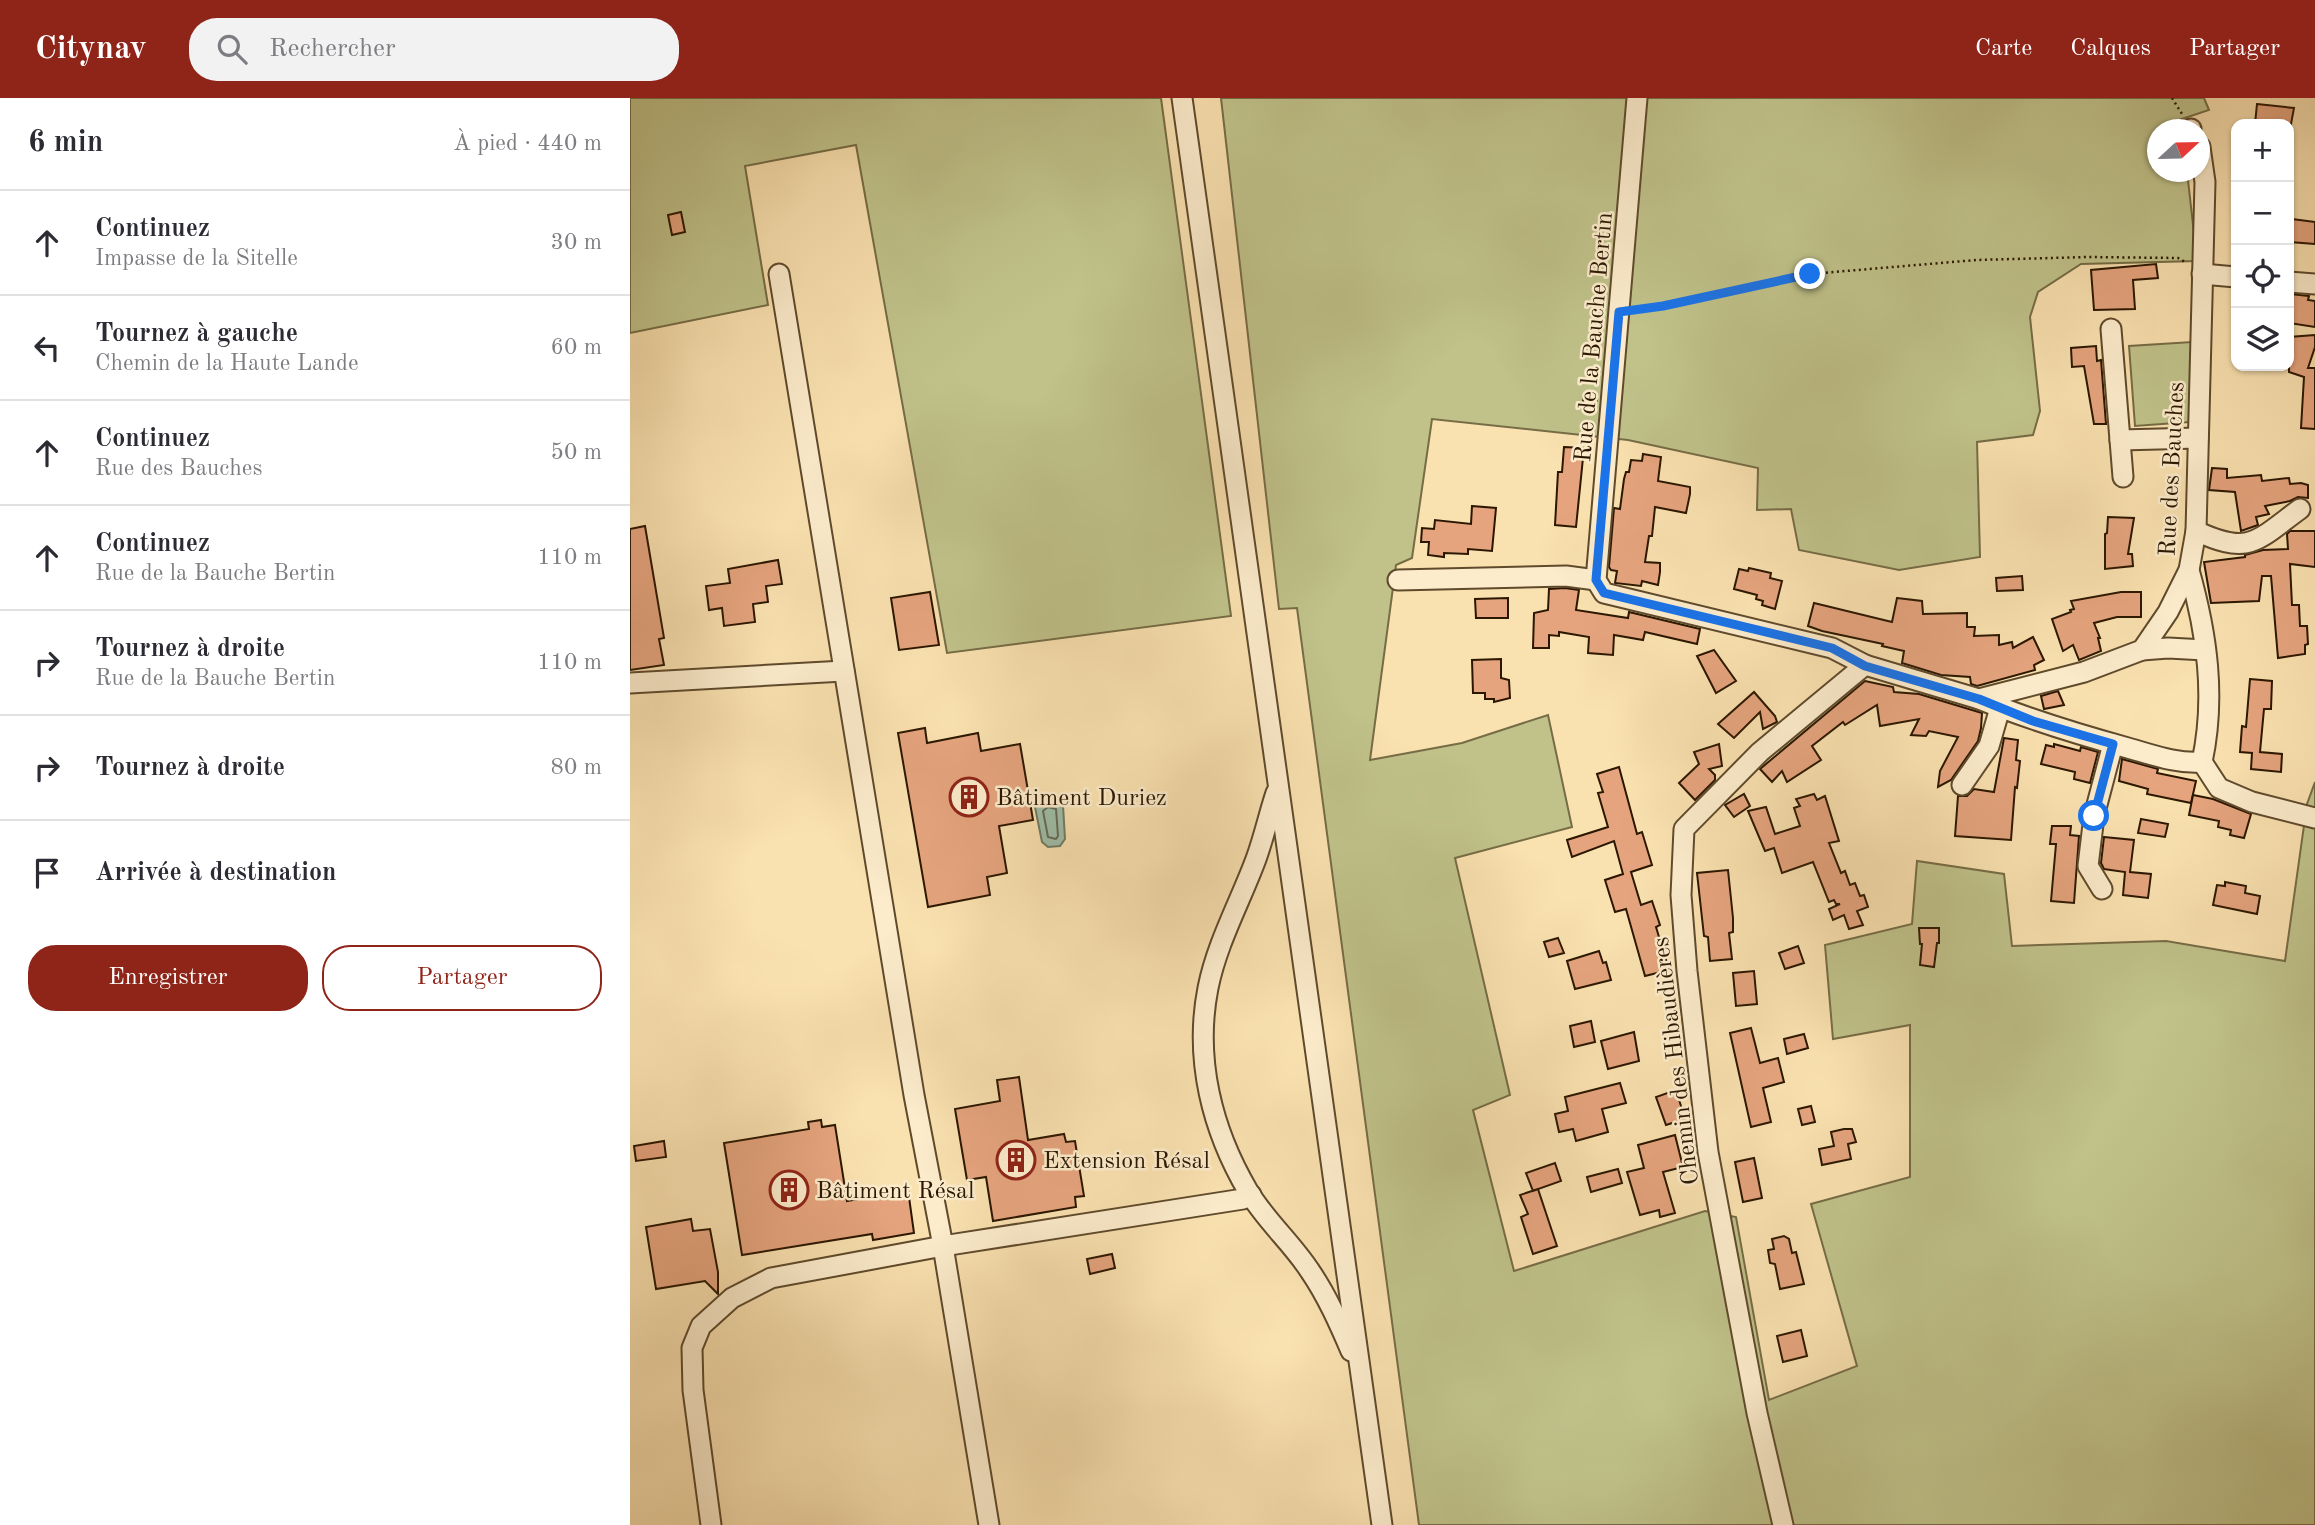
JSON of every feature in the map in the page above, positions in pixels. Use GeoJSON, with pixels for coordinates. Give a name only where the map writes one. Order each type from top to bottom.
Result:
{"type":"FeatureCollection","features":[{"type":"Feature","properties":{"kind":"street"},"geometry":{"type":"LineString","coordinates":[[1182,98],[1382,1525]]}},
{"type":"Feature","properties":{"kind":"street","name":"Rue de la Bauche Bertin"},"geometry":{"type":"LineString","coordinates":[[1596,580],[1637,98]]}},
{"type":"Feature","properties":{"kind":"street","name":"Rue des Bauches"},"geometry":{"type":"LineString","coordinates":[[2142,650],[2168,612],[2189,570],[2196,531],[2205,182]]}},
{"type":"Feature","properties":{"kind":"street"},"geometry":{"type":"LineString","coordinates":[[779,274],[914,1095],[943,1246],[989,1525]]}},
{"type":"Feature","properties":{"kind":"street"},"geometry":{"type":"LineString","coordinates":[[2202,274],[2231,277]]}},
{"type":"Feature","properties":{"kind":"street"},"geometry":{"type":"LineString","coordinates":[[2294,282],[2315,284]]}},
{"type":"Feature","properties":{"kind":"street"},"geometry":{"type":"LineString","coordinates":[[2111,329],[2123,477]]}},
{"type":"Feature","properties":{"kind":"street"},"geometry":{"type":"LineString","coordinates":[[2120,440],[2198,438]]}},
{"type":"Feature","properties":{"kind":"street"},"geometry":{"type":"LineString","coordinates":[[2196,531],[2236,545],[2256,542],[2300,509]]}},
{"type":"Feature","properties":{"kind":"street"},"geometry":{"type":"LineString","coordinates":[[2189,570],[2200,608],[2210,705],[2202,762],[2219,788],[2252,802],[2315,818]]}},
{"type":"Feature","properties":{"kind":"street"},"geometry":{"type":"LineString","coordinates":[[1398,580],[1566,576],[1596,580],[1604,593],[1832,648],[1865,666],[1979,699],[2033,721],[2185,764],[2202,762]]}},
{"type":"Feature","properties":{"kind":"street"},"geometry":{"type":"LineString","coordinates":[[1979,699],[2084,672],[2142,650],[2205,650]]}},
{"type":"Feature","properties":{"kind":"street","name":"Chemin des Hibaudières"},"geometry":{"type":"LineString","coordinates":[[1783,1525],[1757,1413],[1708,1152],[1681,895],[1684,829],[1760,752],[1865,666]]}},
{"type":"Feature","properties":{"kind":"street"},"geometry":{"type":"LineString","coordinates":[[630,683],[844,671]]}},
{"type":"Feature","properties":{"kind":"street"},"geometry":{"type":"LineString","coordinates":[[1962,785],[1989,746],[2000,708]]}},
{"type":"Feature","properties":{"kind":"street"},"geometry":{"type":"LineString","coordinates":[[2102,889],[2088,866],[2094,816],[2113,744]]}},
{"type":"Feature","properties":{"kind":"street"},"geometry":{"type":"LineString","coordinates":[[1278,785],[1256,858],[1218,951],[1208,988],[1203,1028],[1205,1069],[1210,1101],[1221,1137],[1251,1195],[1310,1270],[1326,1296],[1361,1371]]}},
{"type":"Feature","properties":{"kind":"street"},"geometry":{"type":"LineString","coordinates":[[712,1523],[693,1390],[692,1348],[701,1326],[732,1298],[771,1278],[943,1246],[1243,1199],[1251,1195]]}},
{"type":"Feature","properties":{"kind":"path"},"geometry":{"type":"LineString","coordinates":[[1619,312],[1663,306],[1810,274],[1976,260],[2178,258],[2202,274]]}},
{"type":"Feature","properties":{"kind":"green space"},"geometry":{"type":"Polygon","coordinates":[[[630,98],[1161,98],[1231,616],[947,653],[856,145],[745,166],[768,305],[630,333],[630,98]]]}},
{"type":"Feature","properties":{"kind":"green space"},"geometry":{"type":"Polygon","coordinates":[[[1221,98],[2204,98],[2209,110],[2182,119],[2147,119],[2147,182],[2188,182],[2197,261],[2081,264],[2038,292],[2030,317],[2040,411],[2033,435],[1977,442],[1980,557],[1899,570],[1799,550],[1791,509],[1757,510],[1758,468],[1628,440],[1432,419],[1412,558],[1396,565],[1370,760],[1462,743],[1548,715],[1572,827],[1455,858],[1510,1095],[1473,1110],[1514,1271],[1705,1211],[1736,1217],[1769,1400],[1857,1366],[1811,1204],[1910,1177],[1910,1025],[1833,1039],[1825,945],[1912,924],[1917,861],[2004,874],[2012,946],[2166,941],[2285,961],[2307,804],[2315,782],[2315,1525],[1419,1525],[1297,608],[1279,609],[1221,98]]]}},
{"type":"Feature","properties":{"kind":"green space"},"geometry":{"type":"Polygon","coordinates":[[[2192,342],[2189,422],[2135,426],[2129,346],[2192,342]]]}},
{"type":"Feature","properties":{"kind":"water"},"geometry":{"type":"Polygon","coordinates":[[[1045,800],[1055,800],[1063,805],[1065,839],[1060,846],[1048,847],[1042,842],[1035,807],[1045,800]]]}},
{"type":"Feature","properties":{"kind":"building"},"geometry":{"type":"Polygon","coordinates":[[[2257,104],[2294,108],[2292,119],[2256,119],[2257,104]]]}},
{"type":"Feature","properties":{"kind":"building"},"geometry":{"type":"Polygon","coordinates":[[[681,212],[685,232],[672,235],[668,215],[681,212]]]}},
{"type":"Feature","properties":{"kind":"building"},"geometry":{"type":"Polygon","coordinates":[[[2294,219],[2315,222],[2315,244],[2294,242],[2294,219]]]}},
{"type":"Feature","properties":{"kind":"building"},"geometry":{"type":"Polygon","coordinates":[[[2156,264],[2158,278],[2133,280],[2135,309],[2094,310],[2091,270],[2156,264]]]}},
{"type":"Feature","properties":{"kind":"building"},"geometry":{"type":"Polygon","coordinates":[[[2294,294],[2309,296],[2308,300],[2315,301],[2315,327],[2294,324],[2294,294]]]}},
{"type":"Feature","properties":{"kind":"building"},"geometry":{"type":"Polygon","coordinates":[[[2315,335],[2315,347],[2308,368],[2315,368],[2315,429],[2301,428],[2304,377],[2289,372],[2294,371],[2294,337],[2315,335]]]}},
{"type":"Feature","properties":{"kind":"building"},"geometry":{"type":"Polygon","coordinates":[[[2096,346],[2097,361],[2101,360],[2106,424],[2094,424],[2084,366],[2072,367],[2071,348],[2096,346]]]}},
{"type":"Feature","properties":{"kind":"building"},"geometry":{"type":"Polygon","coordinates":[[[1584,395],[1597,396],[1596,409],[1582,409],[1584,395]]]}},
{"type":"Feature","properties":{"kind":"building"},"geometry":{"type":"Polygon","coordinates":[[[1564,447],[1584,448],[1576,527],[1555,525],[1558,472],[1562,472],[1564,447]]]}},
{"type":"Feature","properties":{"kind":"building"},"geometry":{"type":"Polygon","coordinates":[[[1643,454],[1661,457],[1658,481],[1690,487],[1690,494],[1686,513],[1655,507],[1652,536],[1649,536],[1645,562],[1660,563],[1658,585],[1642,581],[1641,586],[1615,583],[1617,571],[1609,567],[1614,508],[1620,509],[1624,479],[1626,472],[1629,472],[1631,460],[1642,461],[1643,454]]]}},
{"type":"Feature","properties":{"kind":"building"},"geometry":{"type":"Polygon","coordinates":[[[2212,468],[2227,469],[2227,478],[2261,475],[2262,481],[2289,478],[2290,484],[2308,485],[2308,498],[2298,497],[2265,506],[2269,514],[2256,517],[2258,525],[2241,531],[2235,492],[2209,490],[2212,468]]]}},
{"type":"Feature","properties":{"kind":"building"},"geometry":{"type":"Polygon","coordinates":[[[1472,506],[1496,508],[1492,551],[1468,549],[1468,554],[1444,553],[1444,557],[1428,555],[1429,542],[1421,542],[1422,528],[1434,529],[1435,520],[1471,524],[1472,506]]]}},
{"type":"Feature","properties":{"kind":"building"},"geometry":{"type":"Polygon","coordinates":[[[2108,517],[2134,518],[2128,554],[2132,554],[2133,566],[2105,569],[2108,517]]]}},
{"type":"Feature","properties":{"kind":"building"},"geometry":{"type":"Polygon","coordinates":[[[645,526],[664,638],[659,639],[664,665],[630,670],[630,529],[645,526]]]}},
{"type":"Feature","properties":{"kind":"building"},"geometry":{"type":"Polygon","coordinates":[[[2290,531],[2315,531],[2315,567],[2290,564],[2292,605],[2299,605],[2300,626],[2307,626],[2308,644],[2305,645],[2305,654],[2278,658],[2271,576],[2262,576],[2259,601],[2211,603],[2204,562],[2245,557],[2263,550],[2288,549],[2287,534],[2290,531]]]}},
{"type":"Feature","properties":{"kind":"building"},"geometry":{"type":"Polygon","coordinates":[[[778,560],[782,584],[766,586],[768,602],[753,604],[755,622],[724,626],[722,608],[709,610],[706,586],[730,583],[728,569],[778,560]]]}},
{"type":"Feature","properties":{"kind":"building"},"geometry":{"type":"Polygon","coordinates":[[[1749,568],[1771,573],[1770,578],[1782,581],[1775,609],[1762,605],[1763,601],[1756,599],[1757,595],[1734,589],[1739,569],[1748,571],[1749,568]]]}},
{"type":"Feature","properties":{"kind":"building"},"geometry":{"type":"Polygon","coordinates":[[[2022,576],[2023,590],[1997,591],[1996,578],[2022,576]]]}},
{"type":"Feature","properties":{"kind":"building"},"geometry":{"type":"Polygon","coordinates":[[[1549,589],[1579,590],[1576,610],[1628,618],[1629,612],[1700,629],[1697,644],[1645,632],[1643,640],[1614,635],[1613,655],[1588,653],[1589,637],[1559,632],[1559,636],[1549,635],[1549,648],[1533,648],[1534,613],[1548,610],[1549,589]]]}},
{"type":"Feature","properties":{"kind":"building"},"geometry":{"type":"Polygon","coordinates":[[[930,592],[939,645],[899,650],[891,598],[930,592]]]}},
{"type":"Feature","properties":{"kind":"building"},"geometry":{"type":"Polygon","coordinates":[[[2121,592],[2141,592],[2141,617],[2117,617],[2094,623],[2100,638],[2101,651],[2079,660],[2073,645],[2063,651],[2052,619],[2071,612],[2070,610],[2074,609],[2071,601],[2121,592]]]}},
{"type":"Feature","properties":{"kind":"building"},"geometry":{"type":"Polygon","coordinates":[[[1508,598],[1508,618],[1476,618],[1475,599],[1508,598]]]}},
{"type":"Feature","properties":{"kind":"building"},"geometry":{"type":"Polygon","coordinates":[[[1897,598],[1922,601],[1923,614],[1967,613],[1967,627],[1975,627],[1974,636],[1999,635],[1999,645],[2012,642],[2013,648],[2033,637],[2044,660],[2034,665],[2035,670],[1977,686],[1971,684],[1970,677],[1941,675],[1902,663],[1904,651],[1808,626],[1814,603],[1892,622],[1897,598]]]}},
{"type":"Feature","properties":{"kind":"building"},"geometry":{"type":"Polygon","coordinates":[[[1714,650],[1736,681],[1716,693],[1697,656],[1714,650]]]}},
{"type":"Feature","properties":{"kind":"building"},"geometry":{"type":"Polygon","coordinates":[[[1501,659],[1501,678],[1509,680],[1510,698],[1494,702],[1494,699],[1485,699],[1485,693],[1473,693],[1472,660],[1501,659]]]}},
{"type":"Feature","properties":{"kind":"building"},"geometry":{"type":"Polygon","coordinates":[[[2250,679],[2272,681],[2271,709],[2264,709],[2260,752],[2282,754],[2281,772],[2251,769],[2252,753],[2240,752],[2242,726],[2246,727],[2250,679]]]}},
{"type":"Feature","properties":{"kind":"building"},"geometry":{"type":"Polygon","coordinates":[[[1865,681],[1893,687],[1894,692],[1919,694],[1982,713],[1978,741],[1951,780],[1938,787],[1940,771],[1958,737],[1929,731],[1926,736],[1911,735],[1919,719],[1880,726],[1877,705],[1845,725],[1843,722],[1812,746],[1821,760],[1787,782],[1782,771],[1772,782],[1760,769],[1865,681]]]}},
{"type":"Feature","properties":{"kind":"building"},"geometry":{"type":"Polygon","coordinates":[[[2058,691],[2064,705],[2044,709],[2041,696],[2058,691]]]}},
{"type":"Feature","properties":{"kind":"building"},"geometry":{"type":"Polygon","coordinates":[[[1754,692],[1777,722],[1763,729],[1760,712],[1734,738],[1718,724],[1754,692]]]}},
{"type":"Feature","properties":{"kind":"building","name":"Bâtiment Duriez"},"geometry":{"type":"Polygon","coordinates":[[[925,728],[927,743],[978,733],[981,751],[1020,744],[1033,820],[999,826],[1007,873],[987,877],[990,895],[928,907],[898,733],[925,728]]]}},
{"type":"Feature","properties":{"kind":"building"},"geometry":{"type":"Polygon","coordinates":[[[2004,738],[2018,740],[2016,760],[2020,761],[2011,840],[1955,836],[1958,796],[1967,796],[1974,789],[1994,792],[2004,738]]]}},
{"type":"Feature","properties":{"kind":"building"},"geometry":{"type":"Polygon","coordinates":[[[1719,744],[1722,766],[1709,769],[1715,775],[1715,780],[1695,800],[1679,783],[1699,764],[1694,752],[1719,744]]]}},
{"type":"Feature","properties":{"kind":"building"},"geometry":{"type":"Polygon","coordinates":[[[2054,744],[2080,751],[2081,747],[2098,752],[2090,783],[2074,779],[2075,772],[2041,764],[2046,745],[2054,747],[2054,744]]]}},
{"type":"Feature","properties":{"kind":"building"},"geometry":{"type":"Polygon","coordinates":[[[2122,759],[2158,769],[2157,773],[2196,781],[2191,803],[2147,794],[2148,789],[2119,781],[2122,759]]]}},
{"type":"Feature","properties":{"kind":"building"},"geometry":{"type":"Polygon","coordinates":[[[1619,767],[1637,834],[1642,832],[1652,865],[1631,872],[1641,905],[1652,901],[1660,925],[1656,927],[1669,970],[1645,976],[1626,909],[1615,912],[1605,880],[1623,874],[1614,841],[1572,857],[1567,840],[1608,827],[1598,793],[1603,792],[1597,774],[1619,767]]]}},
{"type":"Feature","properties":{"kind":"building"},"geometry":{"type":"Polygon","coordinates":[[[1744,794],[1750,806],[1734,817],[1725,805],[1744,794]]]}},
{"type":"Feature","properties":{"kind":"building"},"geometry":{"type":"Polygon","coordinates":[[[1814,794],[1817,800],[1825,796],[1839,841],[1829,843],[1841,873],[1845,871],[1850,885],[1855,883],[1860,896],[1864,895],[1868,907],[1857,911],[1863,925],[1849,929],[1844,915],[1833,920],[1829,909],[1840,904],[1836,904],[1834,900],[1829,902],[1813,862],[1782,873],[1774,848],[1765,851],[1748,811],[1766,807],[1775,834],[1800,826],[1794,808],[1800,806],[1796,799],[1814,794]]]}},
{"type":"Feature","properties":{"kind":"building"},"geometry":{"type":"Polygon","coordinates":[[[2193,795],[2213,799],[2251,814],[2244,838],[2230,835],[2231,830],[2218,827],[2219,821],[2189,815],[2193,795]]]}},
{"type":"Feature","properties":{"kind":"building"},"geometry":{"type":"Polygon","coordinates":[[[2141,819],[2168,824],[2165,837],[2138,833],[2141,819]]]}},
{"type":"Feature","properties":{"kind":"building"},"geometry":{"type":"Polygon","coordinates":[[[2052,826],[2071,826],[2070,835],[2079,836],[2074,903],[2051,901],[2056,844],[2050,844],[2052,826]]]}},
{"type":"Feature","properties":{"kind":"building"},"geometry":{"type":"Polygon","coordinates":[[[2104,837],[2134,840],[2130,872],[2151,874],[2148,898],[2123,895],[2125,872],[2104,869],[2101,863],[2104,837]]]}},
{"type":"Feature","properties":{"kind":"building"},"geometry":{"type":"Polygon","coordinates":[[[1728,870],[1733,918],[1733,932],[1729,933],[1732,959],[1710,961],[1708,937],[1704,936],[1697,873],[1728,870]]]}},
{"type":"Feature","properties":{"kind":"building"},"geometry":{"type":"Polygon","coordinates":[[[2225,882],[2246,886],[2245,893],[2260,896],[2257,914],[2213,905],[2217,885],[2225,886],[2225,882]]]}},
{"type":"Feature","properties":{"kind":"building"},"geometry":{"type":"Polygon","coordinates":[[[1919,928],[1939,928],[1934,967],[1920,965],[1922,944],[1919,928]]]}},
{"type":"Feature","properties":{"kind":"building"},"geometry":{"type":"Polygon","coordinates":[[[1558,938],[1564,953],[1549,957],[1544,942],[1558,938]]]}},
{"type":"Feature","properties":{"kind":"building"},"geometry":{"type":"Polygon","coordinates":[[[1798,946],[1804,963],[1785,969],[1779,953],[1798,946]]]}},
{"type":"Feature","properties":{"kind":"building"},"geometry":{"type":"Polygon","coordinates":[[[1599,951],[1603,963],[1606,962],[1611,980],[1575,989],[1567,961],[1599,951]]]}},
{"type":"Feature","properties":{"kind":"building"},"geometry":{"type":"Polygon","coordinates":[[[1754,971],[1757,1004],[1736,1006],[1733,973],[1754,971]]]}},
{"type":"Feature","properties":{"kind":"building"},"geometry":{"type":"Polygon","coordinates":[[[1591,1021],[1595,1042],[1574,1047],[1570,1026],[1591,1021]]]}},
{"type":"Feature","properties":{"kind":"building"},"geometry":{"type":"Polygon","coordinates":[[[1751,1028],[1760,1063],[1778,1058],[1784,1082],[1763,1088],[1771,1122],[1751,1127],[1730,1033],[1751,1028]]]}},
{"type":"Feature","properties":{"kind":"building"},"geometry":{"type":"Polygon","coordinates":[[[1634,1032],[1639,1061],[1608,1069],[1601,1041],[1634,1032]]]}},
{"type":"Feature","properties":{"kind":"building"},"geometry":{"type":"Polygon","coordinates":[[[1804,1034],[1808,1048],[1787,1054],[1784,1039],[1804,1034]]]}},
{"type":"Feature","properties":{"kind":"building","name":"Extension Résal"},"geometry":{"type":"Polygon","coordinates":[[[1019,1077],[1028,1140],[1064,1134],[1066,1142],[1075,1141],[1084,1196],[1075,1197],[1076,1207],[993,1221],[986,1177],[967,1180],[955,1109],[1000,1101],[997,1080],[1019,1077]]]}},
{"type":"Feature","properties":{"kind":"building"},"geometry":{"type":"Polygon","coordinates":[[[1620,1083],[1626,1103],[1602,1109],[1608,1132],[1576,1141],[1573,1129],[1559,1132],[1555,1114],[1568,1111],[1565,1097],[1620,1083]]]}},
{"type":"Feature","properties":{"kind":"building"},"geometry":{"type":"Polygon","coordinates":[[[1676,1090],[1685,1119],[1666,1125],[1656,1097],[1676,1090]]]}},
{"type":"Feature","properties":{"kind":"building"},"geometry":{"type":"Polygon","coordinates":[[[1811,1106],[1815,1122],[1802,1125],[1798,1109],[1811,1106]]]}},
{"type":"Feature","properties":{"kind":"building","name":"Bâtiment Résal"},"geometry":{"type":"Polygon","coordinates":[[[821,1120],[822,1127],[835,1125],[847,1201],[908,1190],[914,1233],[873,1240],[872,1234],[742,1255],[724,1143],[809,1129],[808,1122],[821,1120]]]}},
{"type":"Feature","properties":{"kind":"building"},"geometry":{"type":"Polygon","coordinates":[[[1852,1129],[1856,1142],[1848,1144],[1851,1159],[1822,1165],[1819,1149],[1834,1146],[1831,1132],[1852,1129]]]}},
{"type":"Feature","properties":{"kind":"building"},"geometry":{"type":"Polygon","coordinates":[[[1675,1135],[1683,1167],[1663,1172],[1675,1213],[1660,1217],[1659,1210],[1640,1215],[1627,1172],[1644,1168],[1638,1145],[1675,1135]]]}},
{"type":"Feature","properties":{"kind":"building"},"geometry":{"type":"Polygon","coordinates":[[[664,1141],[666,1157],[636,1161],[634,1146],[664,1141]]]}},
{"type":"Feature","properties":{"kind":"building"},"geometry":{"type":"Polygon","coordinates":[[[1754,1158],[1762,1198],[1743,1202],[1735,1162],[1754,1158]]]}},
{"type":"Feature","properties":{"kind":"building"},"geometry":{"type":"Polygon","coordinates":[[[1555,1163],[1561,1181],[1538,1189],[1557,1246],[1533,1254],[1521,1217],[1528,1214],[1520,1195],[1533,1191],[1526,1173],[1555,1163]]]}},
{"type":"Feature","properties":{"kind":"building"},"geometry":{"type":"Polygon","coordinates":[[[1618,1169],[1622,1183],[1591,1192],[1587,1177],[1618,1169]]]}},
{"type":"Feature","properties":{"kind":"building"},"geometry":{"type":"Polygon","coordinates":[[[691,1219],[693,1231],[710,1229],[718,1272],[718,1294],[705,1281],[656,1289],[646,1227],[691,1219]]]}},
{"type":"Feature","properties":{"kind":"building"},"geometry":{"type":"Polygon","coordinates":[[[1784,1236],[1789,1239],[1792,1253],[1796,1252],[1804,1284],[1780,1289],[1775,1264],[1770,1263],[1768,1250],[1774,1249],[1772,1239],[1784,1236]]]}},
{"type":"Feature","properties":{"kind":"building"},"geometry":{"type":"Polygon","coordinates":[[[1112,1254],[1115,1268],[1090,1274],[1087,1259],[1112,1254]]]}},
{"type":"Feature","properties":{"kind":"building"},"geometry":{"type":"Polygon","coordinates":[[[1801,1330],[1807,1356],[1783,1362],[1777,1336],[1801,1330]]]}},
{"type":"Feature","properties":{"kind":"place","name":"Bâtiment Duriez"},"geometry":{"type":"Point","coordinates":[969,797]}},
{"type":"Feature","properties":{"kind":"place","name":"Extension Résal"},"geometry":{"type":"Point","coordinates":[1016,1160]}},
{"type":"Feature","properties":{"kind":"place","name":"Bâtiment Résal"},"geometry":{"type":"Point","coordinates":[789,1190]}},
{"type":"Feature","properties":{"kind":"route"},"geometry":{"type":"LineString","coordinates":[[1810,274],[1663,306],[1619,312],[1596,580],[1604,593],[1832,648],[1865,666],[1979,699],[2033,721],[2113,744],[2094,816]]}}]}
